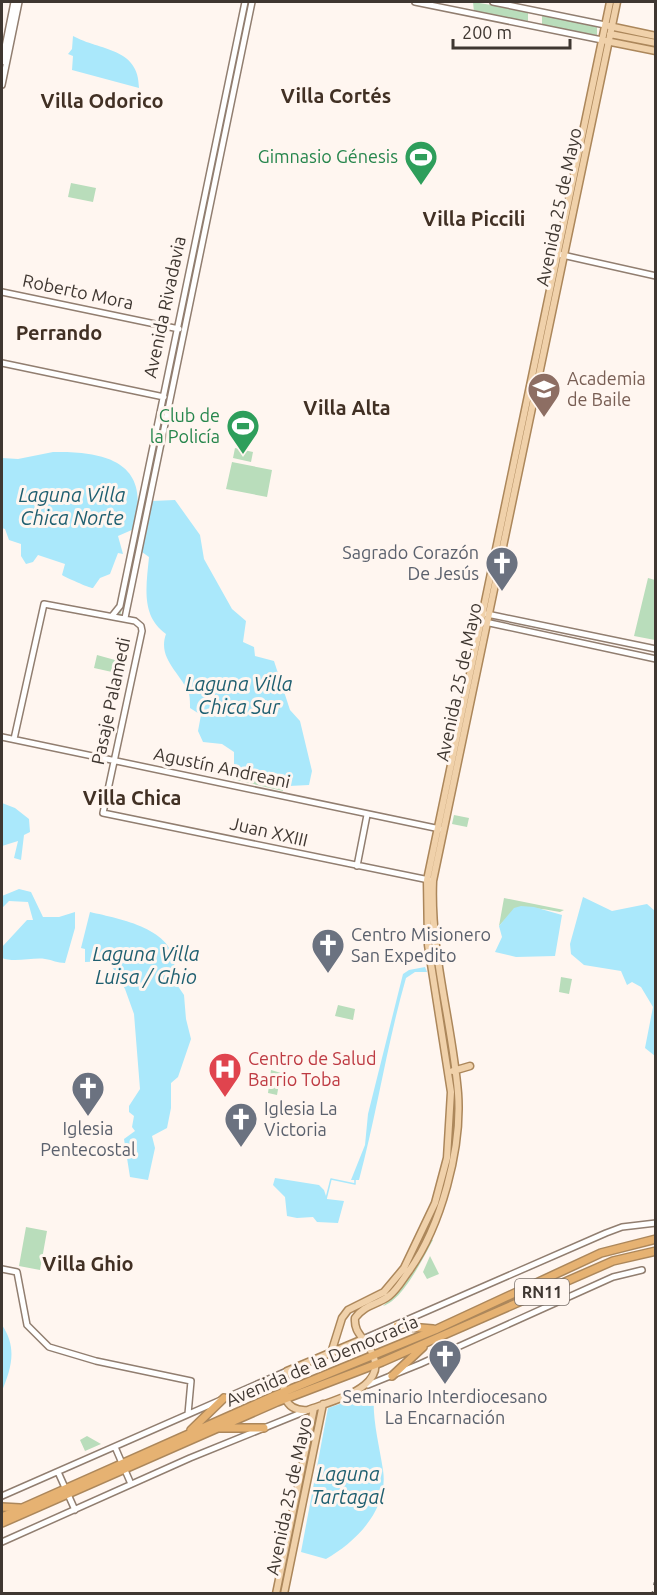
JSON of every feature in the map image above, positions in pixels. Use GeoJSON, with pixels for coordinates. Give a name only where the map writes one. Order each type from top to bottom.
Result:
{"type":"FeatureCollection","features":[{"type":"Feature","properties":{"kind":"highway","name":"Avenida de la Democracia"},"geometry":{"type":"LineString","coordinates":[[2,1517],[216,1428],[601,1253],[656,1239]]}},
{"type":"Feature","properties":{"kind":"highway","name":"Avenida de la Democracia"},"geometry":{"type":"LineString","coordinates":[[124,1465],[181,1437],[284,1396],[376,1364],[613,1261],[656,1251]]}},
{"type":"Feature","properties":{"kind":"highway"},"geometry":{"type":"LineString","coordinates":[[396,1326],[435,1330]]}},
{"type":"Feature","properties":{"kind":"highway"},"geometry":{"type":"LineString","coordinates":[[392,1376],[430,1341]]}},
{"type":"Feature","properties":{"kind":"highway","name":"RN11"},"geometry":{"type":"LineString","coordinates":[[181,1437],[224,1398]]}},
{"type":"Feature","properties":{"kind":"highway"},"geometry":{"type":"LineString","coordinates":[[216,1428],[264,1428]]}},
{"type":"Feature","properties":{"kind":"highway","name":"Avenida de la Democracia"},"geometry":{"type":"LineString","coordinates":[[2,1523],[66,1490]]}},
{"type":"Feature","properties":{"kind":"highway"},"geometry":{"type":"LineString","coordinates":[[2,1507],[23,1509]]}},
{"type":"Feature","properties":{"kind":"main road","name":"Avenida 25 de Mayo"},"geometry":{"type":"LineString","coordinates":[[609,28],[610,2]]}},
{"type":"Feature","properties":{"kind":"main road","name":"Avenida 25 de Mayo"},"geometry":{"type":"LineString","coordinates":[[363,1340],[356,1330],[355,1318],[363,1308],[388,1296],[409,1271],[432,1229],[450,1171],[458,1123],[453,1071],[434,940],[430,880],[605,41],[617,2]]}},
{"type":"Feature","properties":{"kind":"main road"},"geometry":{"type":"LineString","coordinates":[[609,28],[656,36]]}},
{"type":"Feature","properties":{"kind":"main road"},"geometry":{"type":"LineString","coordinates":[[609,28],[656,43]]}},
{"type":"Feature","properties":{"kind":"main road"},"geometry":{"type":"LineString","coordinates":[[605,41],[656,51]]}},
{"type":"Feature","properties":{"kind":"main road"},"geometry":{"type":"LineString","coordinates":[[453,1071],[470,1066]]}},
{"type":"Feature","properties":{"kind":"main road","name":"Avenida 25 de Mayo"},"geometry":{"type":"LineString","coordinates":[[329,1353],[334,1348],[342,1318],[356,1306],[384,1292],[396,1278],[423,1232],[435,1203],[447,1158],[453,1071]]}},
{"type":"Feature","properties":{"kind":"main road"},"geometry":{"type":"LineString","coordinates":[[287,1371],[284,1396],[298,1410],[311,1409],[368,1385],[374,1376],[376,1364],[363,1340]]}},
{"type":"Feature","properties":{"kind":"main road","name":"RN11"},"geometry":{"type":"LineString","coordinates":[[287,1371],[363,1340]]}},
{"type":"Feature","properties":{"kind":"main road","name":"Avenida 25 de Mayo"},"geometry":{"type":"LineString","coordinates":[[284,1593],[323,1404]]}},
{"type":"Feature","properties":{"kind":"main road","name":"Avenida 25 de Mayo"},"geometry":{"type":"LineString","coordinates":[[276,1593],[311,1409]]}},
{"type":"Feature","properties":{"kind":"street"},"geometry":{"type":"LineString","coordinates":[[2,62],[14,2]]}},
{"type":"Feature","properties":{"kind":"street"},"geometry":{"type":"LineString","coordinates":[[2,85],[19,2]]}},
{"type":"Feature","properties":{"kind":"street","name":"Avenida Rivadavia"},"geometry":{"type":"LineString","coordinates":[[140,521],[161,396],[245,2]]}},
{"type":"Feature","properties":{"kind":"street","name":"Avenida Rivadavia"},"geometry":{"type":"LineString","coordinates":[[112,616],[120,606],[169,398],[252,2]]}},
{"type":"Feature","properties":{"kind":"street"},"geometry":{"type":"LineString","coordinates":[[415,2],[605,41]]}},
{"type":"Feature","properties":{"kind":"street"},"geometry":{"type":"LineString","coordinates":[[493,2],[609,28]]}},
{"type":"Feature","properties":{"kind":"street"},"geometry":{"type":"LineString","coordinates":[[561,255],[656,276]]}},
{"type":"Feature","properties":{"kind":"street","name":"Roberto Mora"},"geometry":{"type":"LineString","coordinates":[[2,291],[183,330]]}},
{"type":"Feature","properties":{"kind":"street"},"geometry":{"type":"LineString","coordinates":[[2,363],[169,398]]}},
{"type":"Feature","properties":{"kind":"street","name":"Avenida Rivadavia"},"geometry":{"type":"LineString","coordinates":[[124,618],[137,535]]}},
{"type":"Feature","properties":{"kind":"street"},"geometry":{"type":"LineString","coordinates":[[14,739],[44,604],[124,618]]}},
{"type":"Feature","properties":{"kind":"street"},"geometry":{"type":"LineString","coordinates":[[486,613],[656,650]]}},
{"type":"Feature","properties":{"kind":"street"},"geometry":{"type":"LineString","coordinates":[[500,626],[502,617]]}},
{"type":"Feature","properties":{"kind":"street","name":"Pasaje Palamedi"},"geometry":{"type":"LineString","coordinates":[[103,813],[142,631],[139,623],[124,618]]}},
{"type":"Feature","properties":{"kind":"street"},"geometry":{"type":"LineString","coordinates":[[513,628],[515,620]]}},
{"type":"Feature","properties":{"kind":"street"},"geometry":{"type":"LineString","coordinates":[[483,622],[656,659]]}},
{"type":"Feature","properties":{"kind":"street","name":"Agustín Andreani"},"geometry":{"type":"LineString","coordinates":[[2,736],[440,829]]}},
{"type":"Feature","properties":{"kind":"street","name":"Juan XXIII"},"geometry":{"type":"LineString","coordinates":[[103,813],[430,880]]}},
{"type":"Feature","properties":{"kind":"street"},"geometry":{"type":"LineString","coordinates":[[357,866],[367,815]]}},
{"type":"Feature","properties":{"kind":"street","name":"Avenida de la Democracia"},"geometry":{"type":"LineString","coordinates":[[363,1340],[606,1233],[622,1227],[656,1223]]}},
{"type":"Feature","properties":{"kind":"street"},"geometry":{"type":"LineString","coordinates":[[2,1269],[17,1272],[27,1325],[49,1347],[191,1381],[188,1414]]}},
{"type":"Feature","properties":{"kind":"street"},"geometry":{"type":"LineString","coordinates":[[368,1385],[613,1277],[642,1270]]}},
{"type":"Feature","properties":{"kind":"street","name":"Avenida de la Democracia"},"geometry":{"type":"LineString","coordinates":[[2,1496],[287,1371]]}},
{"type":"Feature","properties":{"kind":"street"},"geometry":{"type":"LineString","coordinates":[[2,1542],[132,1484],[311,1409]]}},
{"type":"Feature","properties":{"kind":"street"},"geometry":{"type":"LineString","coordinates":[[116,1447],[132,1484]]}},
{"type":"Feature","properties":{"kind":"street"},"geometry":{"type":"LineString","coordinates":[[58,1472],[75,1510]]}},
{"type":"Feature","properties":{"kind":"green space"},"geometry":{"type":"Polygon","coordinates":[[[473,2],[528,11],[528,21],[474,12],[473,2]]]}},
{"type":"Feature","properties":{"kind":"green space"},"geometry":{"type":"Polygon","coordinates":[[[545,14],[597,26],[597,35],[542,26],[542,16],[545,14]]]}},
{"type":"Feature","properties":{"kind":"green space"},"geometry":{"type":"Polygon","coordinates":[[[71,183],[96,188],[93,202],[68,197],[71,183]]]}},
{"type":"Feature","properties":{"kind":"green space"},"geometry":{"type":"Polygon","coordinates":[[[235,448],[253,452],[251,462],[233,458],[235,448]]]}},
{"type":"Feature","properties":{"kind":"green space"},"geometry":{"type":"Polygon","coordinates":[[[232,462],[272,470],[267,497],[226,489],[232,462]]]}},
{"type":"Feature","properties":{"kind":"green space"},"geometry":{"type":"Polygon","coordinates":[[[147,478],[150,479],[120,617],[118,615],[147,478]]]}},
{"type":"Feature","properties":{"kind":"green space"},"geometry":{"type":"Polygon","coordinates":[[[648,578],[655,580],[655,640],[634,636],[648,578]]]}},
{"type":"Feature","properties":{"kind":"green space"},"geometry":{"type":"Polygon","coordinates":[[[97,655],[115,660],[112,672],[94,668],[97,655]]]}},
{"type":"Feature","properties":{"kind":"green space"},"geometry":{"type":"Polygon","coordinates":[[[230,765],[241,774],[255,773],[269,781],[277,777],[282,781],[283,791],[228,778],[230,765]]]}},
{"type":"Feature","properties":{"kind":"green space"},"geometry":{"type":"Polygon","coordinates":[[[454,815],[469,818],[467,827],[452,824],[454,815]]]}},
{"type":"Feature","properties":{"kind":"green space"},"geometry":{"type":"Polygon","coordinates":[[[504,898],[564,910],[560,912],[526,909],[512,914],[499,926],[504,898]]]}},
{"type":"Feature","properties":{"kind":"green space"},"geometry":{"type":"Polygon","coordinates":[[[561,977],[572,979],[569,994],[559,992],[561,977]]]}},
{"type":"Feature","properties":{"kind":"green space"},"geometry":{"type":"Polygon","coordinates":[[[338,1005],[355,1009],[353,1020],[335,1016],[338,1005]]]}},
{"type":"Feature","properties":{"kind":"green space"},"geometry":{"type":"Polygon","coordinates":[[[271,1070],[281,1073],[277,1095],[268,1093],[271,1070]]]}},
{"type":"Feature","properties":{"kind":"green space"},"geometry":{"type":"Polygon","coordinates":[[[26,1227],[47,1231],[40,1270],[19,1266],[26,1227]]]}},
{"type":"Feature","properties":{"kind":"green space"},"geometry":{"type":"Polygon","coordinates":[[[429,1238],[433,1240],[412,1278],[398,1296],[383,1306],[401,1288],[429,1238]]]}},
{"type":"Feature","properties":{"kind":"green space"},"geometry":{"type":"Polygon","coordinates":[[[430,1256],[439,1274],[427,1279],[423,1272],[430,1256]]]}},
{"type":"Feature","properties":{"kind":"green space"},"geometry":{"type":"Polygon","coordinates":[[[317,1416],[291,1547],[290,1548],[289,1547],[317,1416]]]}},
{"type":"Feature","properties":{"kind":"green space"},"geometry":{"type":"Polygon","coordinates":[[[87,1436],[101,1444],[85,1451],[80,1440],[87,1436]]]}},
{"type":"Feature","properties":{"kind":"water"},"geometry":{"type":"Polygon","coordinates":[[[73,36],[125,57],[137,75],[139,88],[72,70],[73,56],[68,54],[72,49],[73,36]]]}},
{"type":"Feature","properties":{"kind":"water","name":"Laguna Villa Chica Sur"},"geometry":{"type":"Polygon","coordinates":[[[53,452],[88,454],[118,463],[128,472],[135,484],[138,500],[135,521],[147,526],[152,501],[175,500],[200,535],[204,559],[232,609],[246,621],[243,642],[254,647],[255,656],[274,661],[290,710],[300,721],[312,771],[309,785],[289,786],[276,773],[268,778],[255,770],[243,771],[234,764],[234,752],[222,744],[203,742],[198,731],[201,715],[190,708],[189,694],[167,658],[164,643],[166,634],[152,619],[149,610],[146,590],[149,557],[142,552],[145,535],[134,529],[118,536],[123,554],[118,553],[110,574],[100,578],[93,588],[62,575],[65,564],[38,555],[33,562],[26,564],[21,556],[21,544],[9,540],[5,529],[2,528],[2,458],[18,459],[53,452]]]}},
{"type":"Feature","properties":{"kind":"water"},"geometry":{"type":"Polygon","coordinates":[[[2,803],[15,808],[29,819],[30,832],[24,835],[21,860],[14,858],[18,841],[2,846],[2,803]]]}},
{"type":"Feature","properties":{"kind":"water","name":"Laguna Villa Luisa / Ghio"},"geometry":{"type":"Polygon","coordinates":[[[19,889],[31,892],[43,917],[59,917],[75,912],[75,928],[65,963],[48,959],[2,958],[2,947],[27,920],[33,920],[28,902],[9,901],[2,908],[2,896],[19,889]]]}},
{"type":"Feature","properties":{"kind":"water"},"geometry":{"type":"Polygon","coordinates":[[[583,897],[612,911],[647,904],[655,911],[655,1056],[645,1048],[653,1007],[641,987],[632,982],[627,985],[621,971],[584,965],[571,954],[570,944],[583,897]]]}},
{"type":"Feature","properties":{"kind":"water"},"geometry":{"type":"Polygon","coordinates":[[[534,907],[562,915],[555,956],[516,957],[495,952],[502,937],[499,926],[514,908],[534,907]]]}},
{"type":"Feature","properties":{"kind":"water","name":"Laguna Villa Luisa / Ghio"},"geometry":{"type":"Polygon","coordinates":[[[90,912],[134,924],[161,938],[170,949],[174,962],[173,979],[184,995],[191,1039],[178,1077],[171,1083],[171,1108],[167,1128],[152,1136],[155,1148],[148,1180],[130,1177],[124,1139],[135,1131],[132,1127],[134,1116],[129,1112],[129,1106],[140,1089],[134,1014],[125,989],[109,961],[85,962],[85,949],[81,948],[90,912]]]}},
{"type":"Feature","properties":{"kind":"water"},"geometry":{"type":"Polygon","coordinates":[[[425,967],[427,972],[415,972],[406,978],[359,1180],[351,1180],[365,1145],[368,1114],[403,974],[409,970],[425,967]]]}},
{"type":"Feature","properties":{"kind":"water"},"geometry":{"type":"Polygon","coordinates":[[[275,1178],[319,1185],[324,1190],[327,1199],[344,1201],[338,1223],[317,1222],[313,1217],[287,1216],[285,1197],[273,1185],[275,1178]]]}},
{"type":"Feature","properties":{"kind":"water"},"geometry":{"type":"Polygon","coordinates":[[[2,1325],[10,1341],[11,1357],[2,1391],[2,1325]]]}},
{"type":"Feature","properties":{"kind":"water","name":"Laguna Tartagal"},"geometry":{"type":"Polygon","coordinates":[[[374,1392],[375,1422],[384,1484],[376,1511],[359,1534],[326,1559],[301,1552],[328,1408],[374,1392]]]}},
{"type":"Feature","properties":{"kind":"waterway"},"geometry":{"type":"LineString","coordinates":[[326,1199],[331,1179],[355,1184],[355,1180]]}},
{"type":"Feature","properties":{"kind":"railway"},"geometry":{"type":"LineString","coordinates":[[652,1594],[656,1575]]}},
{"type":"Feature","properties":{"kind":"place","name":"Gimnasio Génesis"},"geometry":{"type":"Point","coordinates":[421,186]}},
{"type":"Feature","properties":{"kind":"place","name":"Academia de Baile"},"geometry":{"type":"Point","coordinates":[544,418]}},
{"type":"Feature","properties":{"kind":"place","name":"Club de la Policía"},"geometry":{"type":"Point","coordinates":[243,455]}},
{"type":"Feature","properties":{"kind":"place","name":"Sagrado Corazón De Jesús"},"geometry":{"type":"Point","coordinates":[502,592]}},
{"type":"Feature","properties":{"kind":"place","name":"Centro Misionero San Expedito"},"geometry":{"type":"Point","coordinates":[328,974]}},
{"type":"Feature","properties":{"kind":"place","name":"Centro de Salud Barrio Toba"},"geometry":{"type":"Point","coordinates":[225,1098]}},
{"type":"Feature","properties":{"kind":"place","name":"Iglesia Pentecostal"},"geometry":{"type":"Point","coordinates":[88,1117]}},
{"type":"Feature","properties":{"kind":"place","name":"Iglesia La Victoria"},"geometry":{"type":"Point","coordinates":[241,1148]}},
{"type":"Feature","properties":{"kind":"place","name":"Seminario Interdiocesano La Encarnación"},"geometry":{"type":"Point","coordinates":[445,1385]}},
{"type":"Feature","properties":{"kind":"district","name":"Villa Cortés"},"geometry":{"type":"Point","coordinates":[336,96]}},
{"type":"Feature","properties":{"kind":"district","name":"Villa Odorico"},"geometry":{"type":"Point","coordinates":[102,101]}},
{"type":"Feature","properties":{"kind":"district","name":"Villa Piccili"},"geometry":{"type":"Point","coordinates":[474,219]}},
{"type":"Feature","properties":{"kind":"district","name":"Perrando"},"geometry":{"type":"Point","coordinates":[59,333]}},
{"type":"Feature","properties":{"kind":"district","name":"Villa Alta"},"geometry":{"type":"Point","coordinates":[347,408]}},
{"type":"Feature","properties":{"kind":"district","name":"Villa Chica"},"geometry":{"type":"Point","coordinates":[132,798]}},
{"type":"Feature","properties":{"kind":"district","name":"Villa Ghio"},"geometry":{"type":"Point","coordinates":[88,1264]}},
{"type":"Feature","properties":{"kind":"water label","name":"Laguna Villa Chica Norte"},"geometry":{"type":"Point","coordinates":[72,506]}}]}
